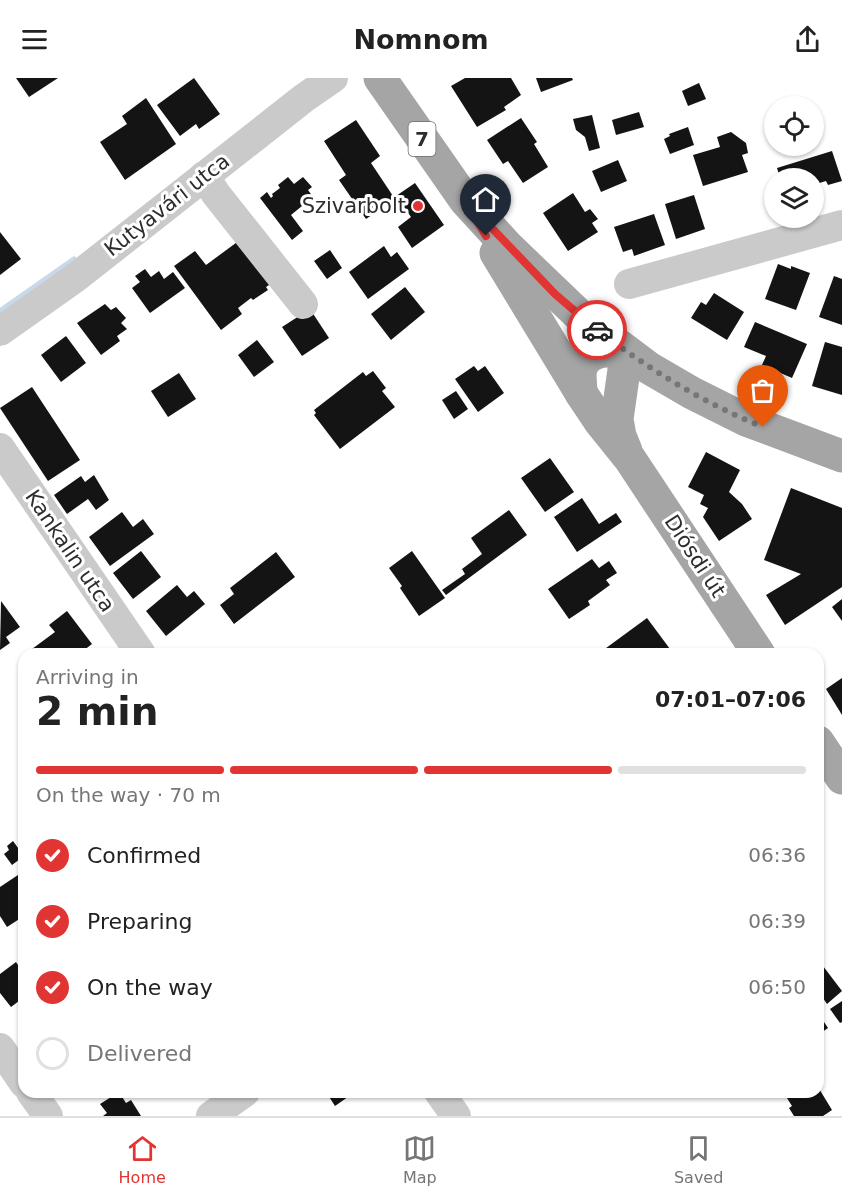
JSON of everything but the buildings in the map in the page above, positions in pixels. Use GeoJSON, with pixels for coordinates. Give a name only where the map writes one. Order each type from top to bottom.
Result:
{"type":"FeatureCollection","features":[{"type":"Feature","properties":{"kind":"main road","name":"7"},"geometry":{"type":"LineString","coordinates":[[380,78],[465,200],[507,246],[566,304],[623,350],[667,380],[746,420],[842,456]]}},
{"type":"Feature","properties":{"kind":"main road","name":"Diósdi út"},"geometry":{"type":"LineString","coordinates":[[465,200],[581,393],[601,423],[630,459],[755,648]]}},
{"type":"Feature","properties":{"kind":"main road"},"geometry":{"type":"LineString","coordinates":[[581,393],[581,368],[590,356],[603,350],[623,350]]}},
{"type":"Feature","properties":{"kind":"main road","name":"Diósdi út"},"geometry":{"type":"LineString","coordinates":[[623,350],[621,390],[616,419],[620,436],[630,459]]}},
{"type":"Feature","properties":{"kind":"main road"},"geometry":{"type":"LineString","coordinates":[[621,390],[641,379],[667,380]]}},
{"type":"Feature","properties":{"kind":"main road"},"geometry":{"type":"LineString","coordinates":[[824,751],[842,778]]}},
{"type":"Feature","properties":{"kind":"street","name":"Kutyavári utca"},"geometry":{"type":"LineString","coordinates":[[0,331],[75,278],[304,98],[333,78]]}},
{"type":"Feature","properties":{"kind":"street"},"geometry":{"type":"LineString","coordinates":[[204,176],[303,304]]}},
{"type":"Feature","properties":{"kind":"street"},"geometry":{"type":"LineString","coordinates":[[629,284],[842,225]]}},
{"type":"Feature","properties":{"kind":"street","name":"Kankalin utca"},"geometry":{"type":"LineString","coordinates":[[0,448],[137,648]]}},
{"type":"Feature","properties":{"kind":"street"},"geometry":{"type":"LineString","coordinates":[[0,1048],[18,1074]]}},
{"type":"Feature","properties":{"kind":"street"},"geometry":{"type":"LineString","coordinates":[[35,1098],[48,1116]]}},
{"type":"Feature","properties":{"kind":"street"},"geometry":{"type":"LineString","coordinates":[[211,1116],[236,1098]]}},
{"type":"Feature","properties":{"kind":"street"},"geometry":{"type":"LineString","coordinates":[[443,1098],[456,1116]]}},
{"type":"Feature","properties":{"kind":"waterway"},"geometry":{"type":"LineString","coordinates":[[0,312],[74,260]]}},
{"type":"Feature","properties":{"kind":"way so far"},"geometry":{"type":"LineString","coordinates":[[597,330],[667,380],[763,427]]}},
{"type":"Feature","properties":{"kind":"place","name":"Szivarbolt"},"geometry":{"type":"Point","coordinates":[418,206]}},
{"type":"Feature","properties":{"kind":"route"},"geometry":{"type":"LineString","coordinates":[[486,236],[465,200],[555,294],[597,330]]}}]}
